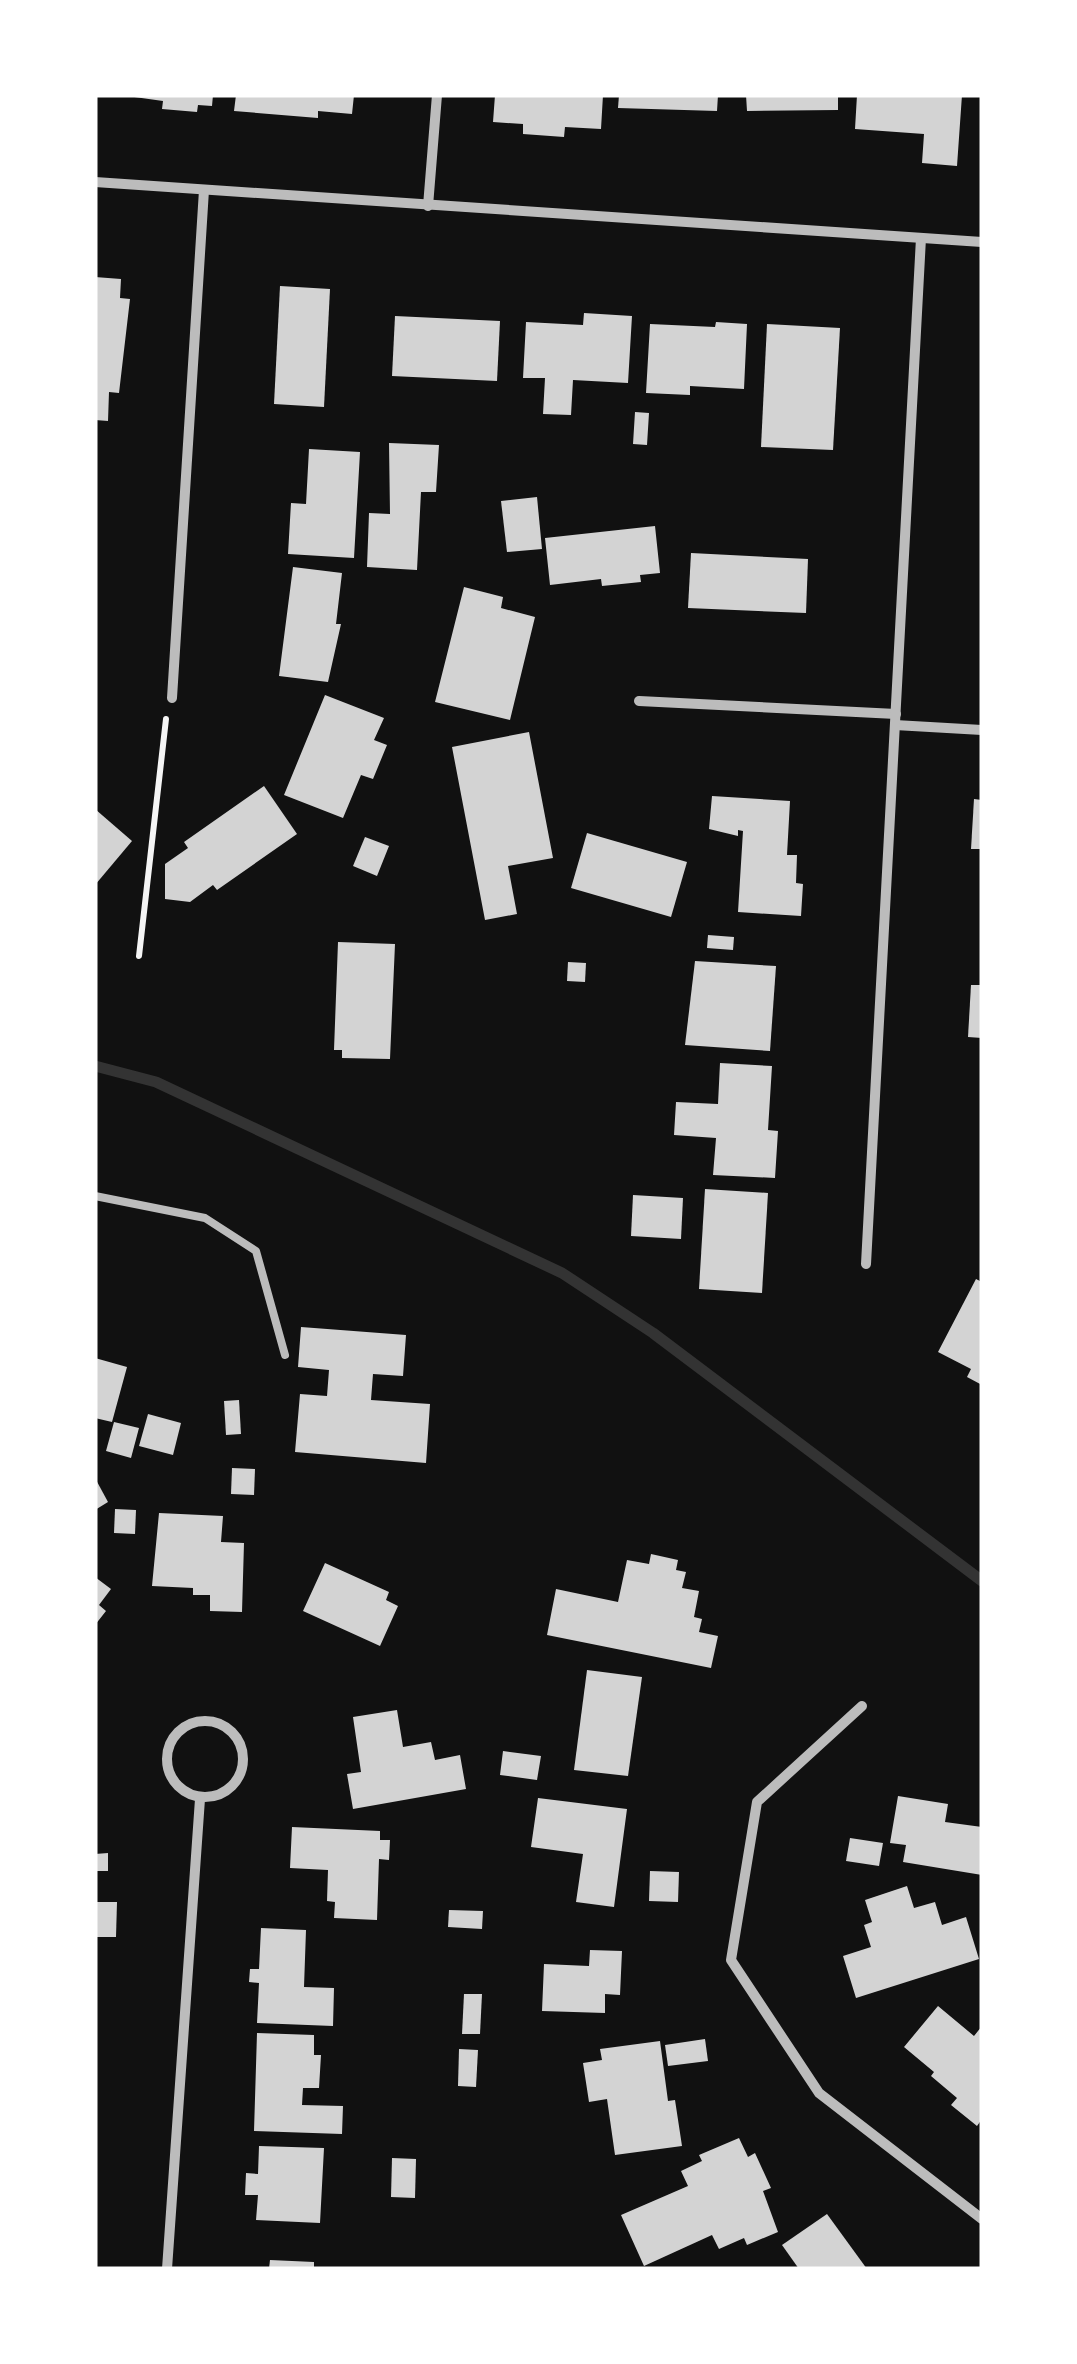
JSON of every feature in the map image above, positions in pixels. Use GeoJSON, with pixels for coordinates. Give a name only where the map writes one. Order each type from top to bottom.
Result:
{"type":"FeatureCollection","features":[{"type":"Feature","properties":{"kind":"street"},"geometry":{"type":"LineString","coordinates":[[428,206],[437,95]]}},
{"type":"Feature","properties":{"kind":"street"},"geometry":{"type":"LineString","coordinates":[[95,182],[982,242]]}},
{"type":"Feature","properties":{"kind":"street"},"geometry":{"type":"LineString","coordinates":[[172,698],[204,190]]}},
{"type":"Feature","properties":{"kind":"street"},"geometry":{"type":"LineString","coordinates":[[866,1264],[921,238]]}},
{"type":"Feature","properties":{"kind":"street"},"geometry":{"type":"LineString","coordinates":[[638,702],[982,730]]}},
{"type":"Feature","properties":{"kind":"street"},"geometry":{"type":"LineString","coordinates":[[862,1706],[757,1802],[731,1960],[819,2094],[982,2219]]}},
{"type":"Feature","properties":{"kind":"street"},"geometry":{"type":"LineString","coordinates":[[208,1719],[234,1731],[246,1760],[232,1790],[200,1799],[168,1774],[166,1749],[182,1726],[208,1719]]}},
{"type":"Feature","properties":{"kind":"street"},"geometry":{"type":"LineString","coordinates":[[167,2269],[200,1799]]}},
{"type":"Feature","properties":{"kind":"lane"},"geometry":{"type":"LineString","coordinates":[[95,1196],[205,1218],[256,1251],[285,1355]]}},
{"type":"Feature","properties":{"kind":"path"},"geometry":{"type":"LineString","coordinates":[[140,956],[160,745]]}},
{"type":"Feature","properties":{"kind":"building"},"geometry":{"type":"Polygon","coordinates":[[[120,95],[213,95],[212,106],[198,105],[197,112],[162,109],[163,101],[120,95]]]}},
{"type":"Feature","properties":{"kind":"building"},"geometry":{"type":"Polygon","coordinates":[[[236,95],[354,95],[352,114],[318,111],[318,118],[234,111],[236,95]]]}},
{"type":"Feature","properties":{"kind":"building"},"geometry":{"type":"Polygon","coordinates":[[[495,95],[603,95],[601,129],[565,127],[564,137],[523,134],[523,124],[493,122],[495,95]]]}},
{"type":"Feature","properties":{"kind":"building"},"geometry":{"type":"Polygon","coordinates":[[[619,95],[718,95],[717,111],[618,108],[619,95]]]}},
{"type":"Feature","properties":{"kind":"building"},"geometry":{"type":"Polygon","coordinates":[[[746,95],[838,95],[838,110],[747,111],[746,95]]]}},
{"type":"Feature","properties":{"kind":"building"},"geometry":{"type":"Polygon","coordinates":[[[857,95],[962,95],[957,166],[922,163],[924,134],[855,129],[857,95]]]}},
{"type":"Feature","properties":{"kind":"building"},"geometry":{"type":"Polygon","coordinates":[[[95,277],[121,279],[120,298],[130,299],[119,393],[109,392],[108,421],[95,420],[95,277]]]}},
{"type":"Feature","properties":{"kind":"building"},"geometry":{"type":"Polygon","coordinates":[[[280,286],[330,289],[324,407],[274,404],[280,286]]]}},
{"type":"Feature","properties":{"kind":"building"},"geometry":{"type":"Polygon","coordinates":[[[584,313],[632,316],[628,383],[573,380],[571,415],[543,414],[545,378],[523,378],[526,322],[583,325],[584,313]]]}},
{"type":"Feature","properties":{"kind":"building"},"geometry":{"type":"Polygon","coordinates":[[[395,316],[500,321],[497,381],[392,376],[395,316]]]}},
{"type":"Feature","properties":{"kind":"building"},"geometry":{"type":"Polygon","coordinates":[[[716,322],[747,324],[744,389],[690,386],[690,395],[646,393],[650,324],[715,327],[716,322]]]}},
{"type":"Feature","properties":{"kind":"building"},"geometry":{"type":"Polygon","coordinates":[[[767,324],[840,328],[833,450],[761,447],[767,324]]]}},
{"type":"Feature","properties":{"kind":"building"},"geometry":{"type":"Polygon","coordinates":[[[635,412],[649,413],[647,445],[633,444],[635,412]]]}},
{"type":"Feature","properties":{"kind":"building"},"geometry":{"type":"Polygon","coordinates":[[[389,443],[439,445],[436,492],[421,492],[417,570],[367,567],[369,513],[390,514],[389,443]]]}},
{"type":"Feature","properties":{"kind":"building"},"geometry":{"type":"Polygon","coordinates":[[[309,449],[360,452],[354,558],[288,554],[291,503],[306,504],[309,449]]]}},
{"type":"Feature","properties":{"kind":"building"},"geometry":{"type":"Polygon","coordinates":[[[537,497],[542,549],[507,552],[501,501],[537,497]]]}},
{"type":"Feature","properties":{"kind":"building"},"geometry":{"type":"Polygon","coordinates":[[[655,526],[660,573],[640,575],[641,582],[602,586],[601,579],[550,585],[545,538],[655,526]]]}},
{"type":"Feature","properties":{"kind":"building"},"geometry":{"type":"Polygon","coordinates":[[[691,553],[808,559],[806,613],[688,608],[691,553]]]}},
{"type":"Feature","properties":{"kind":"building"},"geometry":{"type":"Polygon","coordinates":[[[293,567],[342,573],[336,624],[341,624],[328,682],[279,676],[293,567]]]}},
{"type":"Feature","properties":{"kind":"building"},"geometry":{"type":"Polygon","coordinates":[[[464,587],[503,597],[501,608],[535,617],[510,720],[435,702],[464,587]]]}},
{"type":"Feature","properties":{"kind":"building"},"geometry":{"type":"Polygon","coordinates":[[[325,695],[384,718],[374,740],[387,745],[373,779],[361,775],[343,818],[284,795],[325,695]]]}},
{"type":"Feature","properties":{"kind":"building"},"geometry":{"type":"Polygon","coordinates":[[[529,732],[553,858],[508,866],[517,914],[485,920],[452,747],[529,732]]]}},
{"type":"Feature","properties":{"kind":"building"},"geometry":{"type":"Polygon","coordinates":[[[264,786],[297,834],[217,890],[213,885],[190,902],[165,899],[165,864],[188,848],[184,842],[264,786]]]}},
{"type":"Feature","properties":{"kind":"building"},"geometry":{"type":"Polygon","coordinates":[[[712,796],[790,801],[787,855],[797,855],[796,883],[803,884],[801,916],[738,912],[743,831],[738,830],[738,836],[709,829],[712,796]]]}},
{"type":"Feature","properties":{"kind":"building"},"geometry":{"type":"Polygon","coordinates":[[[974,799],[982,800],[982,849],[971,849],[974,799]]]}},
{"type":"Feature","properties":{"kind":"building"},"geometry":{"type":"Polygon","coordinates":[[[95,809],[132,841],[95,885],[95,809]]]}},
{"type":"Feature","properties":{"kind":"building"},"geometry":{"type":"Polygon","coordinates":[[[587,833],[687,862],[671,917],[571,888],[587,833]]]}},
{"type":"Feature","properties":{"kind":"building"},"geometry":{"type":"Polygon","coordinates":[[[365,837],[389,846],[377,876],[353,866],[365,837]]]}},
{"type":"Feature","properties":{"kind":"building"},"geometry":{"type":"Polygon","coordinates":[[[708,935],[734,937],[733,950],[707,948],[708,935]]]}},
{"type":"Feature","properties":{"kind":"building"},"geometry":{"type":"Polygon","coordinates":[[[338,942],[395,944],[390,1059],[342,1058],[342,1050],[334,1050],[338,942]]]}},
{"type":"Feature","properties":{"kind":"building"},"geometry":{"type":"Polygon","coordinates":[[[695,961],[776,966],[770,1051],[685,1045],[695,961]]]}},
{"type":"Feature","properties":{"kind":"building"},"geometry":{"type":"Polygon","coordinates":[[[568,962],[586,963],[585,982],[567,981],[568,962]]]}},
{"type":"Feature","properties":{"kind":"building"},"geometry":{"type":"Polygon","coordinates":[[[971,985],[982,985],[982,1038],[968,1037],[971,985]]]}},
{"type":"Feature","properties":{"kind":"building"},"geometry":{"type":"Polygon","coordinates":[[[720,1063],[772,1066],[768,1130],[778,1131],[775,1178],[713,1175],[716,1138],[674,1135],[676,1102],[718,1104],[720,1063]]]}},
{"type":"Feature","properties":{"kind":"building"},"geometry":{"type":"Polygon","coordinates":[[[705,1189],[768,1193],[762,1293],[699,1289],[705,1189]]]}},
{"type":"Feature","properties":{"kind":"building"},"geometry":{"type":"Polygon","coordinates":[[[633,1195],[683,1198],[681,1239],[631,1236],[633,1195]]]}},
{"type":"Feature","properties":{"kind":"building"},"geometry":{"type":"Polygon","coordinates":[[[976,1279],[982,1282],[982,1385],[967,1377],[971,1369],[938,1352],[976,1279]]]}},
{"type":"Feature","properties":{"kind":"building"},"geometry":{"type":"Polygon","coordinates":[[[301,1327],[406,1335],[403,1376],[373,1374],[371,1400],[430,1404],[426,1463],[295,1452],[300,1394],[327,1396],[329,1370],[298,1367],[301,1327]]]}},
{"type":"Feature","properties":{"kind":"building"},"geometry":{"type":"Polygon","coordinates":[[[95,1358],[127,1367],[112,1422],[95,1418],[95,1358]]]}},
{"type":"Feature","properties":{"kind":"building"},"geometry":{"type":"Polygon","coordinates":[[[239,1400],[241,1434],[226,1435],[224,1401],[239,1400]]]}},
{"type":"Feature","properties":{"kind":"building"},"geometry":{"type":"Polygon","coordinates":[[[148,1414],[181,1423],[173,1455],[139,1446],[148,1414]]]}},
{"type":"Feature","properties":{"kind":"building"},"geometry":{"type":"Polygon","coordinates":[[[114,1422],[139,1428],[131,1458],[106,1451],[114,1422]]]}},
{"type":"Feature","properties":{"kind":"building"},"geometry":{"type":"Polygon","coordinates":[[[232,1468],[255,1469],[254,1495],[231,1494],[232,1468]]]}},
{"type":"Feature","properties":{"kind":"building"},"geometry":{"type":"Polygon","coordinates":[[[95,1478],[108,1502],[95,1510],[95,1478]]]}},
{"type":"Feature","properties":{"kind":"building"},"geometry":{"type":"Polygon","coordinates":[[[115,1509],[136,1510],[135,1534],[114,1533],[115,1509]]]}},
{"type":"Feature","properties":{"kind":"building"},"geometry":{"type":"Polygon","coordinates":[[[159,1513],[223,1516],[221,1542],[244,1543],[242,1612],[210,1611],[210,1595],[193,1595],[193,1588],[152,1586],[159,1513]]]}},
{"type":"Feature","properties":{"kind":"building"},"geometry":{"type":"Polygon","coordinates":[[[651,1554],[678,1560],[676,1570],[686,1572],[682,1588],[699,1591],[694,1617],[702,1619],[699,1632],[718,1636],[711,1668],[547,1635],[556,1589],[618,1602],[627,1560],[649,1564],[651,1554]]]}},
{"type":"Feature","properties":{"kind":"building"},"geometry":{"type":"Polygon","coordinates":[[[325,1563],[389,1592],[386,1600],[398,1606],[380,1646],[303,1611],[325,1563]]]}},
{"type":"Feature","properties":{"kind":"building"},"geometry":{"type":"Polygon","coordinates":[[[95,1577],[111,1589],[99,1605],[106,1611],[95,1625],[95,1577]]]}},
{"type":"Feature","properties":{"kind":"building"},"geometry":{"type":"Polygon","coordinates":[[[587,1670],[642,1677],[628,1776],[574,1770],[587,1670]]]}},
{"type":"Feature","properties":{"kind":"building"},"geometry":{"type":"Polygon","coordinates":[[[397,1710],[403,1747],[431,1742],[435,1760],[460,1755],[466,1789],[353,1809],[347,1774],[361,1772],[353,1717],[397,1710]]]}},
{"type":"Feature","properties":{"kind":"building"},"geometry":{"type":"Polygon","coordinates":[[[503,1751],[541,1756],[537,1780],[500,1775],[503,1751]]]}},
{"type":"Feature","properties":{"kind":"building"},"geometry":{"type":"Polygon","coordinates":[[[898,1796],[948,1804],[945,1822],[982,1827],[982,1875],[903,1862],[906,1845],[890,1843],[898,1796]]]}},
{"type":"Feature","properties":{"kind":"building"},"geometry":{"type":"Polygon","coordinates":[[[538,1798],[627,1809],[614,1907],[576,1902],[583,1854],[531,1847],[538,1798]]]}},
{"type":"Feature","properties":{"kind":"building"},"geometry":{"type":"Polygon","coordinates":[[[292,1827],[380,1831],[380,1840],[390,1840],[389,1860],[379,1859],[377,1920],[334,1918],[335,1902],[327,1901],[328,1870],[290,1868],[292,1827]]]}},
{"type":"Feature","properties":{"kind":"building"},"geometry":{"type":"Polygon","coordinates":[[[850,1838],[883,1843],[879,1866],[846,1861],[850,1838]]]}},
{"type":"Feature","properties":{"kind":"building"},"geometry":{"type":"Polygon","coordinates":[[[108,1853],[108,1871],[95,1871],[95,1854],[108,1853]]]}},
{"type":"Feature","properties":{"kind":"building"},"geometry":{"type":"Polygon","coordinates":[[[650,1871],[679,1872],[678,1902],[649,1901],[650,1871]]]}},
{"type":"Feature","properties":{"kind":"building"},"geometry":{"type":"Polygon","coordinates":[[[907,1886],[914,1908],[935,1902],[942,1925],[966,1917],[979,1959],[856,1998],[843,1956],[871,1947],[864,1925],[872,1922],[865,1900],[907,1886]]]}},
{"type":"Feature","properties":{"kind":"building"},"geometry":{"type":"Polygon","coordinates":[[[95,1902],[117,1902],[116,1937],[95,1937],[95,1902]]]}},
{"type":"Feature","properties":{"kind":"building"},"geometry":{"type":"Polygon","coordinates":[[[449,1910],[483,1911],[482,1929],[448,1927],[449,1910]]]}},
{"type":"Feature","properties":{"kind":"building"},"geometry":{"type":"Polygon","coordinates":[[[261,1928],[306,1930],[304,1987],[334,1988],[333,2026],[257,2023],[259,1983],[249,1982],[250,1969],[259,1969],[261,1928]]]}},
{"type":"Feature","properties":{"kind":"building"},"geometry":{"type":"Polygon","coordinates":[[[590,1950],[622,1951],[620,1995],[605,1994],[605,2013],[542,2011],[544,1964],[589,1966],[590,1950]]]}},
{"type":"Feature","properties":{"kind":"building"},"geometry":{"type":"Polygon","coordinates":[[[464,1994],[482,1994],[480,2034],[462,2034],[464,1994]]]}},
{"type":"Feature","properties":{"kind":"building"},"geometry":{"type":"Polygon","coordinates":[[[938,2006],[974,2036],[982,2026],[982,2119],[977,2126],[951,2105],[957,2098],[931,2076],[934,2072],[904,2047],[938,2006]]]}},
{"type":"Feature","properties":{"kind":"building"},"geometry":{"type":"Polygon","coordinates":[[[257,2033],[314,2035],[314,2055],[321,2055],[319,2088],[303,2088],[302,2105],[343,2106],[342,2134],[254,2131],[257,2033]]]}},
{"type":"Feature","properties":{"kind":"building"},"geometry":{"type":"Polygon","coordinates":[[[705,2039],[708,2061],[668,2066],[665,2045],[705,2039]]]}},
{"type":"Feature","properties":{"kind":"building"},"geometry":{"type":"Polygon","coordinates":[[[660,2041],[668,2101],[675,2100],[682,2146],[615,2155],[607,2099],[589,2102],[583,2063],[602,2060],[600,2049],[660,2041]]]}},
{"type":"Feature","properties":{"kind":"building"},"geometry":{"type":"Polygon","coordinates":[[[459,2049],[478,2050],[476,2087],[458,2086],[459,2049]]]}},
{"type":"Feature","properties":{"kind":"building"},"geometry":{"type":"Polygon","coordinates":[[[739,2138],[748,2157],[755,2153],[771,2188],[763,2191],[778,2232],[747,2245],[744,2238],[719,2249],[712,2235],[644,2266],[621,2215],[688,2186],[681,2171],[702,2161],[699,2155],[739,2138]]]}},
{"type":"Feature","properties":{"kind":"building"},"geometry":{"type":"Polygon","coordinates":[[[259,2146],[324,2148],[320,2223],[256,2220],[258,2195],[245,2195],[246,2173],[258,2174],[259,2146]]]}},
{"type":"Feature","properties":{"kind":"building"},"geometry":{"type":"Polygon","coordinates":[[[392,2158],[416,2159],[415,2198],[391,2197],[392,2158]]]}},
{"type":"Feature","properties":{"kind":"building"},"geometry":{"type":"Polygon","coordinates":[[[827,2214],[867,2269],[799,2269],[782,2245],[827,2214]]]}},
{"type":"Feature","properties":{"kind":"building"},"geometry":{"type":"Polygon","coordinates":[[[270,2260],[314,2262],[314,2269],[269,2269],[270,2260]]]}},
{"type":"Feature","properties":{"kind":"waterway"},"geometry":{"type":"LineString","coordinates":[[95,1066],[156,1082],[562,1273],[653,1333],[982,1581]]}}]}
